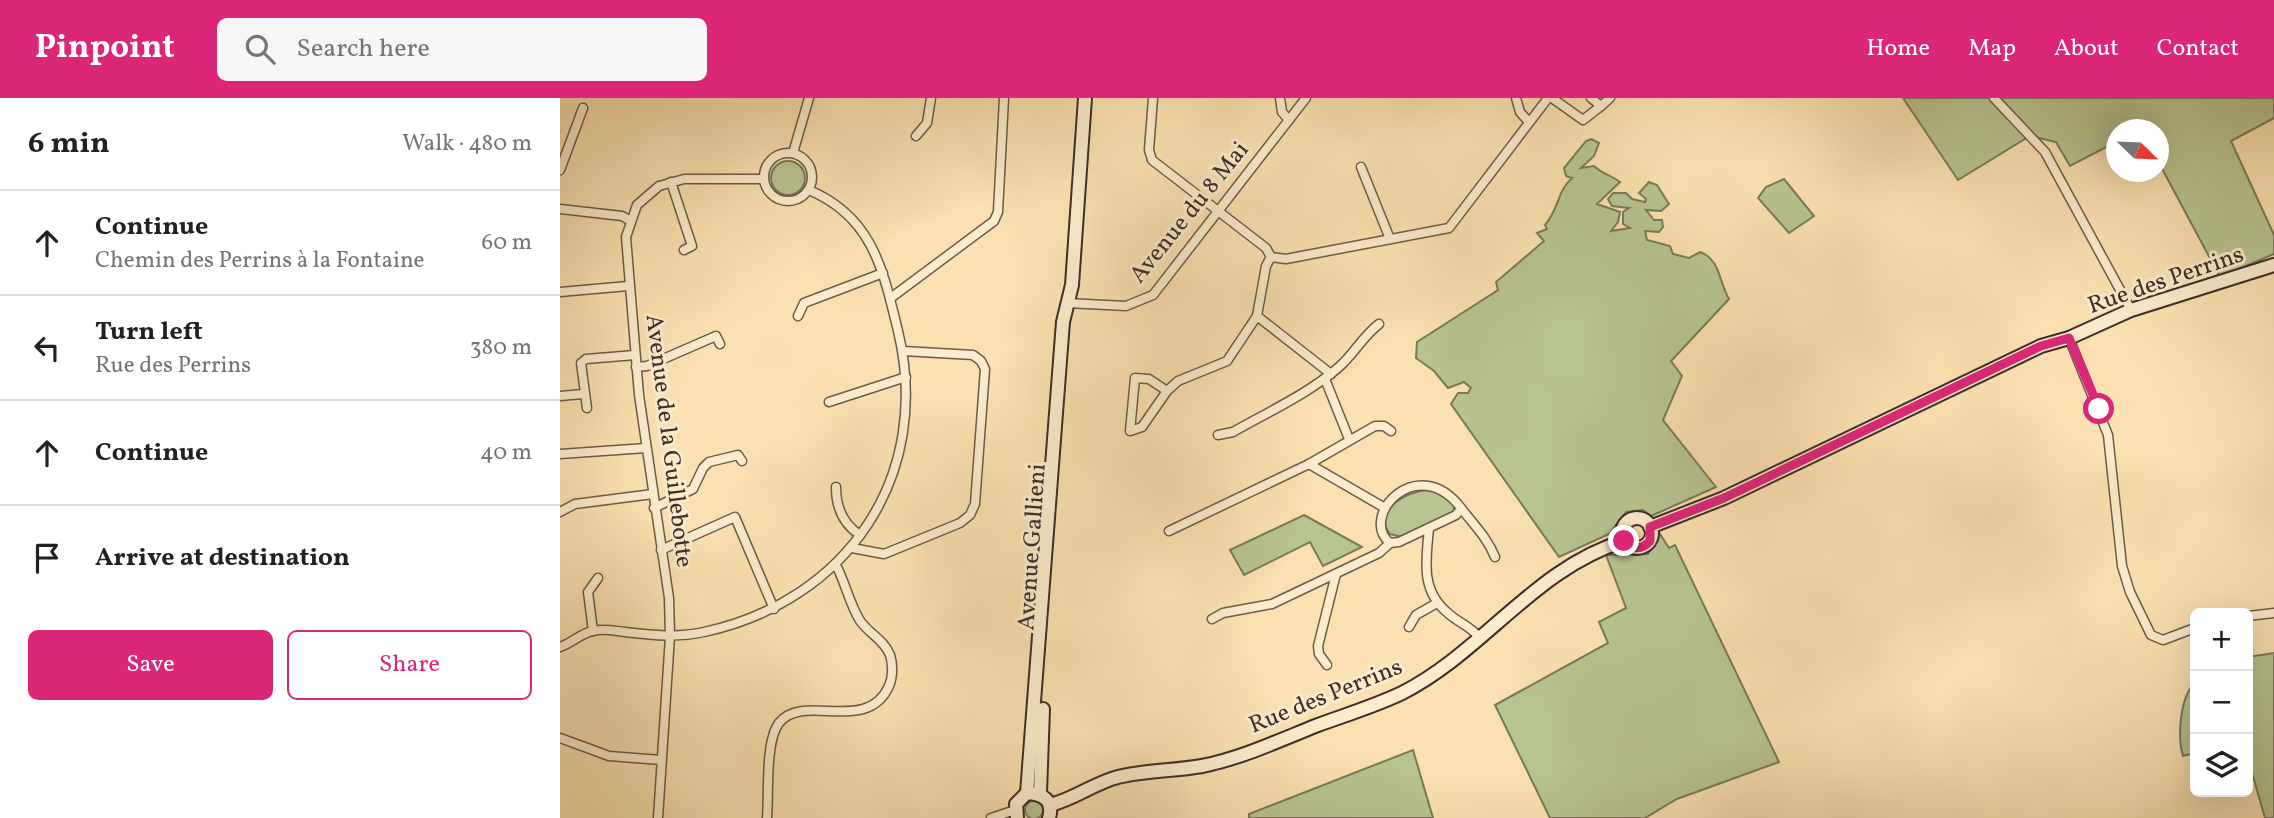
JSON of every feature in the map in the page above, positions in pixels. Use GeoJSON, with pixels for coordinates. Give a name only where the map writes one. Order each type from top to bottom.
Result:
{"type":"FeatureCollection","features":[{"type":"Feature","properties":{"kind":"main road","name":"Avenue Gallieni"},"geometry":{"type":"LineString","coordinates":[[1033,793],[1071,323],[1067,303],[1077,98]]}},
{"type":"Feature","properties":{"kind":"main road","name":"Avenue Gallieni"},"geometry":{"type":"LineString","coordinates":[[1033,793],[1063,322],[1072,285],[1085,98]]}},
{"type":"Feature","properties":{"kind":"main road","name":"Rue des Perrins"},"geometry":{"type":"LineString","coordinates":[[1650,527],[1724,498],[2041,346],[2069,338],[2131,310],[2274,265]]}},
{"type":"Feature","properties":{"kind":"main road"},"geometry":{"type":"LineString","coordinates":[[1639,518],[1650,527],[1651,536],[1646,545],[1637,548],[1624,541],[1623,527],[1630,520],[1639,518]]}},
{"type":"Feature","properties":{"kind":"main road","name":"Rue des Perrins"},"geometry":{"type":"LineString","coordinates":[[1050,811],[1095,784],[1145,770],[1185,768],[1236,757],[1389,698],[1431,675],[1560,571],[1607,546],[1624,541]]}},
{"type":"Feature","properties":{"kind":"main road"},"geometry":{"type":"LineString","coordinates":[[1016,814],[1019,799],[1033,793],[1050,811]]}},
{"type":"Feature","properties":{"kind":"street"},"geometry":{"type":"LineString","coordinates":[[793,153],[809,98]]}},
{"type":"Feature","properties":{"kind":"street"},"geometry":{"type":"LineString","coordinates":[[916,136],[928,123],[930,98]]}},
{"type":"Feature","properties":{"kind":"street"},"geometry":{"type":"LineString","coordinates":[[892,297],[994,221],[998,212],[1004,98]]}},
{"type":"Feature","properties":{"kind":"street"},"geometry":{"type":"LineString","coordinates":[[1153,98],[1149,150],[1152,160],[1266,248],[1271,257]]}},
{"type":"Feature","properties":{"kind":"street"},"geometry":{"type":"LineString","coordinates":[[1280,98],[1282,112],[1289,120]]}},
{"type":"Feature","properties":{"kind":"street","name":"Avenue du 8 Mai"},"geometry":{"type":"LineString","coordinates":[[1067,303],[1126,306],[1147,299],[1158,291],[1306,98]]}},
{"type":"Feature","properties":{"kind":"street"},"geometry":{"type":"LineString","coordinates":[[1516,98],[1520,112],[1528,121]]}},
{"type":"Feature","properties":{"kind":"street"},"geometry":{"type":"LineString","coordinates":[[1271,257],[1286,259],[1449,228],[1528,121],[1550,98],[1583,120],[1610,98]]}},
{"type":"Feature","properties":{"kind":"street"},"geometry":{"type":"LineString","coordinates":[[1591,98],[1601,106]]}},
{"type":"Feature","properties":{"kind":"street"},"geometry":{"type":"LineString","coordinates":[[1994,98],[2045,152],[2131,310]]}},
{"type":"Feature","properties":{"kind":"street"},"geometry":{"type":"LineString","coordinates":[[560,170],[583,108]]}},
{"type":"Feature","properties":{"kind":"street"},"geometry":{"type":"LineString","coordinates":[[784,153],[793,153],[810,167],[812,175],[809,190],[795,201],[778,200],[770,195],[763,179],[769,162],[784,153]]}},
{"type":"Feature","properties":{"kind":"street"},"geometry":{"type":"LineString","coordinates":[[1361,167],[1390,239]]}},
{"type":"Feature","properties":{"kind":"street"},"geometry":{"type":"LineString","coordinates":[[560,209],[622,216],[629,220],[649,193],[671,182],[684,179],[763,179]]}},
{"type":"Feature","properties":{"kind":"street"},"geometry":{"type":"LineString","coordinates":[[671,182],[692,246],[684,250]]}},
{"type":"Feature","properties":{"kind":"street"},"geometry":{"type":"LineString","coordinates":[[560,647],[593,631],[670,636],[705,632],[774,609],[804,592],[836,565],[852,548],[873,516],[895,464],[904,430],[906,377],[903,351],[892,297],[883,273],[858,225],[826,197],[809,190]]}},
{"type":"Feature","properties":{"kind":"street","name":"Avenue de la Guillebotte"},"geometry":{"type":"LineString","coordinates":[[629,220],[626,237],[628,285],[636,367],[654,508],[669,598],[670,636],[657,818]]}},
{"type":"Feature","properties":{"kind":"street"},"geometry":{"type":"LineString","coordinates":[[1167,391],[1149,379],[1135,378],[1130,431],[1142,427],[1167,391],[1178,381],[1227,361],[1257,316],[1266,266],[1271,257]]}},
{"type":"Feature","properties":{"kind":"street"},"geometry":{"type":"LineString","coordinates":[[798,316],[804,303],[883,273]]}},
{"type":"Feature","properties":{"kind":"street"},"geometry":{"type":"LineString","coordinates":[[560,292],[628,285]]}},
{"type":"Feature","properties":{"kind":"street"},"geometry":{"type":"LineString","coordinates":[[1257,316],[1328,376],[1349,439]]}},
{"type":"Feature","properties":{"kind":"street"},"geometry":{"type":"LineString","coordinates":[[1218,435],[1233,432],[1328,376],[1379,324]]}},
{"type":"Feature","properties":{"kind":"street"},"geometry":{"type":"LineString","coordinates":[[636,367],[647,366],[716,336],[720,344]]}},
{"type":"Feature","properties":{"kind":"street"},"geometry":{"type":"LineString","coordinates":[[2069,338],[2108,435],[2113,462],[2118,546],[2130,592],[2151,635],[2164,639],[2190,630]]}},
{"type":"Feature","properties":{"kind":"street"},"geometry":{"type":"LineString","coordinates":[[852,548],[884,554],[960,523],[970,515],[975,504],[985,369],[981,360],[973,355],[903,351]]}},
{"type":"Feature","properties":{"kind":"street"},"geometry":{"type":"LineString","coordinates":[[587,408],[583,394],[581,363],[586,359],[635,355]]}},
{"type":"Feature","properties":{"kind":"street"},"geometry":{"type":"LineString","coordinates":[[829,402],[906,377]]}},
{"type":"Feature","properties":{"kind":"street"},"geometry":{"type":"LineString","coordinates":[[560,396],[583,394]]}},
{"type":"Feature","properties":{"kind":"street"},"geometry":{"type":"LineString","coordinates":[[1170,531],[1309,464],[1375,426],[1391,431]]}},
{"type":"Feature","properties":{"kind":"street"},"geometry":{"type":"LineString","coordinates":[[560,454],[646,448]]}},
{"type":"Feature","properties":{"kind":"street"},"geometry":{"type":"LineString","coordinates":[[654,508],[693,489],[703,468],[709,462],[738,454],[742,461]]}},
{"type":"Feature","properties":{"kind":"street"},"geometry":{"type":"LineString","coordinates":[[1309,464],[1385,508]]}},
{"type":"Feature","properties":{"kind":"street"},"geometry":{"type":"LineString","coordinates":[[1390,543],[1384,538],[1381,528],[1385,508],[1400,493],[1427,486],[1448,493],[1459,502],[1461,509],[1480,530],[1495,557]]}},
{"type":"Feature","properties":{"kind":"street"},"geometry":{"type":"LineString","coordinates":[[836,487],[836,503],[843,517],[860,535]]}},
{"type":"Feature","properties":{"kind":"street"},"geometry":{"type":"LineString","coordinates":[[560,512],[575,504],[653,494]]}},
{"type":"Feature","properties":{"kind":"street"},"geometry":{"type":"LineString","coordinates":[[1212,619],[1233,611],[1272,604],[1379,553],[1390,543],[1399,542],[1458,514],[1461,509]]}},
{"type":"Feature","properties":{"kind":"street"},"geometry":{"type":"LineString","coordinates":[[661,550],[735,516],[774,609]]}},
{"type":"Feature","properties":{"kind":"street"},"geometry":{"type":"LineString","coordinates":[[1429,528],[1424,567],[1437,603],[1479,636]]}},
{"type":"Feature","properties":{"kind":"street"},"geometry":{"type":"LineString","coordinates":[[767,818],[772,739],[780,722],[797,713],[864,710],[876,703],[891,681],[891,658],[886,647],[860,621],[836,565]]}},
{"type":"Feature","properties":{"kind":"street"},"geometry":{"type":"LineString","coordinates":[[1327,665],[1319,654],[1318,646],[1336,574]]}},
{"type":"Feature","properties":{"kind":"street"},"geometry":{"type":"LineString","coordinates":[[593,631],[589,592],[598,578]]}},
{"type":"Feature","properties":{"kind":"street"},"geometry":{"type":"LineString","coordinates":[[1409,627],[1416,615],[1437,603]]}},
{"type":"Feature","properties":{"kind":"street"},"geometry":{"type":"LineString","coordinates":[[2253,615],[2274,613]]}},
{"type":"Feature","properties":{"kind":"street"},"geometry":{"type":"LineString","coordinates":[[560,738],[608,756],[661,760]]}},
{"type":"Feature","properties":{"kind":"street"},"geometry":{"type":"LineString","coordinates":[[991,818],[1016,814]]}},
{"type":"Feature","properties":{"kind":"green space"},"geometry":{"type":"Polygon","coordinates":[[[1903,98],[2274,98],[2274,118],[2231,141],[2274,235],[2274,254],[2220,277],[2169,182],[2169,119],[2106,119],[2106,147],[2070,166],[2056,142],[2035,137],[2025,139],[1958,180],[1903,98]]]}},
{"type":"Feature","properties":{"kind":"green space"},"geometry":{"type":"Polygon","coordinates":[[[1591,139],[1599,143],[1594,156],[1581,168],[1594,166],[1620,182],[1597,204],[1620,212],[1618,222],[1611,231],[1630,228],[1623,224],[1623,212],[1629,208],[1612,206],[1608,199],[1613,193],[1626,193],[1632,199],[1645,202],[1646,199],[1639,193],[1649,182],[1657,185],[1669,204],[1661,211],[1646,210],[1654,220],[1662,220],[1663,227],[1659,232],[1645,231],[1647,240],[1670,246],[1673,254],[1689,258],[1700,252],[1707,255],[1715,265],[1729,299],[1671,361],[1682,376],[1663,420],[1716,487],[1651,516],[1643,510],[1626,512],[1609,534],[1559,557],[1451,404],[1458,393],[1468,393],[1471,388],[1464,382],[1448,388],[1434,371],[1416,358],[1417,342],[1498,290],[1496,282],[1544,241],[1537,233],[1547,229],[1545,225],[1572,178],[1566,176],[1564,168],[1586,141],[1591,139]]]}},
{"type":"Feature","properties":{"kind":"green space"},"geometry":{"type":"Polygon","coordinates":[[[788,161],[800,166],[805,178],[800,190],[788,195],[776,190],[771,178],[776,166],[788,161]]]}},
{"type":"Feature","properties":{"kind":"green space"},"geometry":{"type":"Polygon","coordinates":[[[1784,179],[1814,216],[1789,233],[1758,198],[1766,187],[1784,179]]]}},
{"type":"Feature","properties":{"kind":"green space"},"geometry":{"type":"Polygon","coordinates":[[[1431,490],[1441,492],[1455,505],[1453,512],[1402,537],[1390,534],[1385,525],[1385,516],[1395,502],[1413,493],[1431,490]]]}},
{"type":"Feature","properties":{"kind":"green space"},"geometry":{"type":"Polygon","coordinates":[[[1304,515],[1362,547],[1323,566],[1310,542],[1244,575],[1230,550],[1304,515]]]}},
{"type":"Feature","properties":{"kind":"green space"},"geometry":{"type":"Polygon","coordinates":[[[1660,534],[1669,548],[1675,545],[1779,762],[1677,799],[1645,818],[1550,818],[1495,705],[1608,643],[1599,622],[1626,608],[1606,555],[1648,554],[1660,534]]]}},
{"type":"Feature","properties":{"kind":"green space"},"geometry":{"type":"Polygon","coordinates":[[[2274,653],[2274,818],[2265,818],[2253,776],[2253,656],[2274,653]]]}},
{"type":"Feature","properties":{"kind":"green space"},"geometry":{"type":"Polygon","coordinates":[[[2190,689],[2190,754],[2183,756],[2181,718],[2190,689]]]}},
{"type":"Feature","properties":{"kind":"green space"},"geometry":{"type":"Polygon","coordinates":[[[1413,750],[1433,818],[1249,818],[1249,814],[1413,750]]]}},
{"type":"Feature","properties":{"kind":"green space"},"geometry":{"type":"Polygon","coordinates":[[[1034,801],[1040,804],[1043,810],[1040,816],[1034,819],[1028,816],[1025,810],[1028,804],[1034,801]]]}},
{"type":"Feature","properties":{"kind":"route"},"geometry":{"type":"LineString","coordinates":[[1624,541],[1632,547],[1642,547],[1650,541],[1650,527],[1724,498],[1946,394],[1968,380],[2041,346],[2069,338],[2099,409]]}}]}
